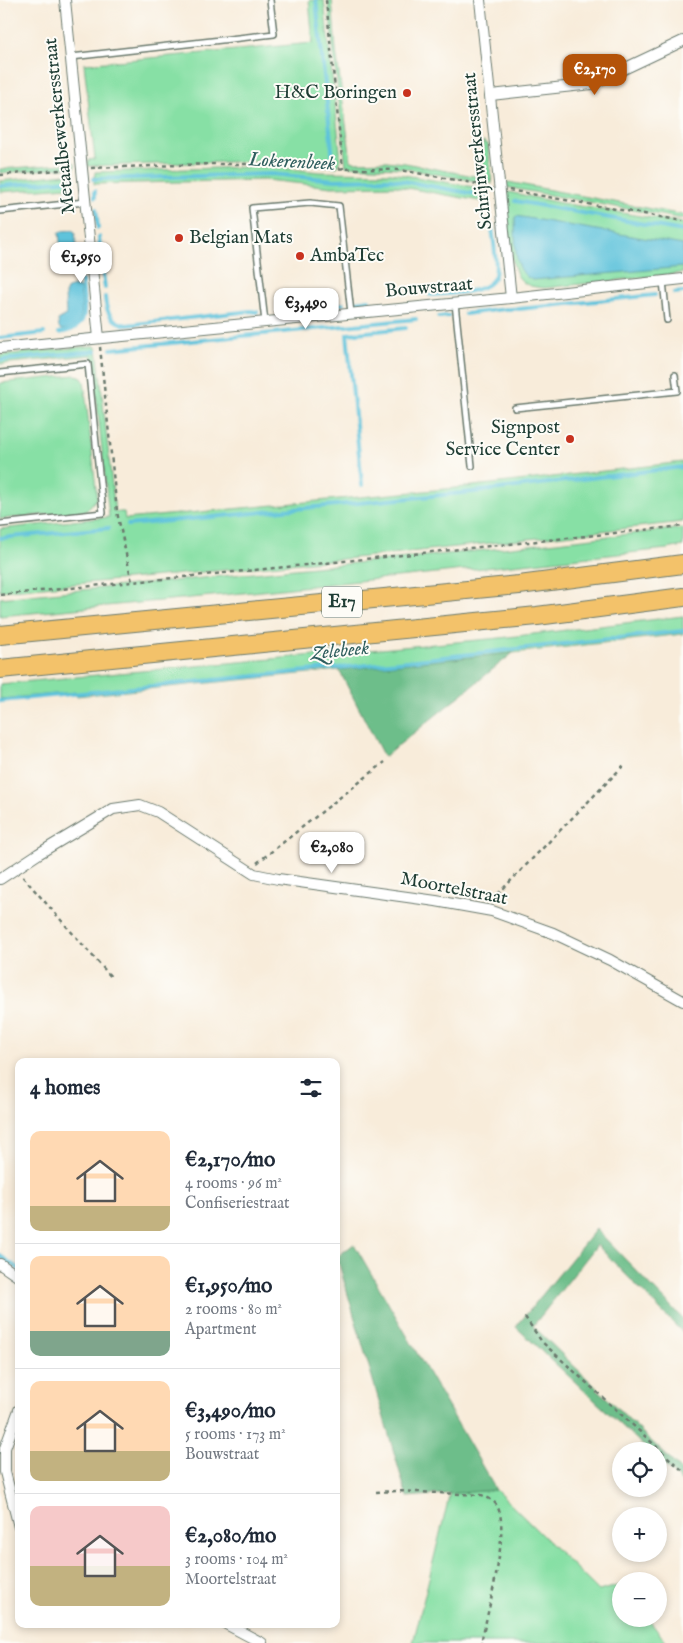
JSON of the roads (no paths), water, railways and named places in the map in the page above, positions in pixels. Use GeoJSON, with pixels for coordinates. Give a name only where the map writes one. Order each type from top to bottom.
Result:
{"type":"FeatureCollection","features":[{"type":"Feature","properties":{"kind":"highway","name":"E17"},"geometry":{"type":"LineString","coordinates":[[0,635],[519,585],[683,564]]}},
{"type":"Feature","properties":{"kind":"highway","name":"E17"},"geometry":{"type":"LineString","coordinates":[[0,669],[537,616],[683,597]]}},
{"type":"Feature","properties":{"kind":"street","name":"Metaalbewerkersstraat"},"geometry":{"type":"LineString","coordinates":[[65,0],[99,338]]}},
{"type":"Feature","properties":{"kind":"street","name":"Schrijnwerkersstraat"},"geometry":{"type":"LineString","coordinates":[[480,0],[511,298]]}},
{"type":"Feature","properties":{"kind":"street"},"geometry":{"type":"LineString","coordinates":[[491,95],[592,84],[683,41]]}},
{"type":"Feature","properties":{"kind":"street","name":"Bouwstraat"},"geometry":{"type":"LineString","coordinates":[[0,348],[511,298],[683,279]]}},
{"type":"Feature","properties":{"kind":"street","name":"Moortelstraat"},"geometry":{"type":"LineString","coordinates":[[0,879],[113,809],[140,805],[158,812],[254,874],[436,901],[499,914],[553,933],[610,960],[683,1001]]}},
{"type":"Feature","properties":{"kind":"street"},"geometry":{"type":"LineString","coordinates":[[0,1264],[15,1273]]}},
{"type":"Feature","properties":{"kind":"street"},"geometry":{"type":"LineString","coordinates":[[15,1421],[5,1448],[5,1472],[15,1511]]}},
{"type":"Feature","properties":{"kind":"street"},"geometry":{"type":"LineString","coordinates":[[234,1628],[262,1643]]}},
{"type":"Feature","properties":{"kind":"lane"},"geometry":{"type":"LineString","coordinates":[[71,57],[274,34],[270,0]]}},
{"type":"Feature","properties":{"kind":"lane"},"geometry":{"type":"LineString","coordinates":[[0,211],[86,202]]}},
{"type":"Feature","properties":{"kind":"lane"},"geometry":{"type":"LineString","coordinates":[[265,322],[252,208],[310,203],[339,206],[351,313]]}},
{"type":"Feature","properties":{"kind":"lane"},"geometry":{"type":"LineString","coordinates":[[663,281],[667,320]]}},
{"type":"Feature","properties":{"kind":"lane"},"geometry":{"type":"LineString","coordinates":[[455,302],[472,466]]}},
{"type":"Feature","properties":{"kind":"lane"},"geometry":{"type":"LineString","coordinates":[[0,373],[88,364],[104,513],[0,524]]}},
{"type":"Feature","properties":{"kind":"lane"},"geometry":{"type":"LineString","coordinates":[[515,408],[677,391],[675,375]]}},
{"type":"Feature","properties":{"kind":"water"},"geometry":{"type":"Polygon","coordinates":[[[516,216],[683,245],[683,267],[533,280],[521,270],[518,262],[515,244],[516,216]]]}},
{"type":"Feature","properties":{"kind":"water"},"geometry":{"type":"Polygon","coordinates":[[[72,230],[75,232],[77,250],[74,253],[66,254],[61,250],[59,233],[72,230]]]}},
{"type":"Feature","properties":{"kind":"water"},"geometry":{"type":"Polygon","coordinates":[[[73,286],[80,288],[82,315],[76,325],[62,330],[59,328],[58,320],[66,315],[65,294],[68,288],[73,286]]]}},
{"type":"Feature","properties":{"kind":"waterway"},"geometry":{"type":"LineString","coordinates":[[316,0],[333,159]]}},
{"type":"Feature","properties":{"kind":"waterway","name":"Lokerenbeek"},"geometry":{"type":"LineString","coordinates":[[94,179],[271,174],[335,180],[391,179],[486,196]]}},
{"type":"Feature","properties":{"kind":"waterway","name":"Lokerenbeek"},"geometry":{"type":"LineString","coordinates":[[0,186],[71,180]]}},
{"type":"Feature","properties":{"kind":"waterway"},"geometry":{"type":"LineString","coordinates":[[95,191],[95,197]]}},
{"type":"Feature","properties":{"kind":"waterway","name":"Lokerenbeek"},"geometry":{"type":"LineString","coordinates":[[515,201],[683,231]]}},
{"type":"Feature","properties":{"kind":"waterway"},"geometry":{"type":"LineString","coordinates":[[96,209],[98,228]]}},
{"type":"Feature","properties":{"kind":"waterway"},"geometry":{"type":"LineString","coordinates":[[430,295],[467,292],[476,290],[491,282],[495,275],[496,265],[492,227]]}},
{"type":"Feature","properties":{"kind":"waterway"},"geometry":{"type":"LineString","coordinates":[[99,237],[101,258]]}},
{"type":"Feature","properties":{"kind":"waterway"},"geometry":{"type":"LineString","coordinates":[[102,267],[105,288]]}},
{"type":"Feature","properties":{"kind":"waterway"},"geometry":{"type":"LineString","coordinates":[[59,333],[77,326],[84,315],[82,281]]}},
{"type":"Feature","properties":{"kind":"waterway"},"geometry":{"type":"LineString","coordinates":[[674,293],[683,292]]}},
{"type":"Feature","properties":{"kind":"waterway"},"geometry":{"type":"LineString","coordinates":[[465,314],[655,295]]}},
{"type":"Feature","properties":{"kind":"waterway"},"geometry":{"type":"LineString","coordinates":[[105,297],[110,316],[127,325],[251,311],[257,312]]}},
{"type":"Feature","properties":{"kind":"waterway"},"geometry":{"type":"LineString","coordinates":[[356,302],[369,300]]}},
{"type":"Feature","properties":{"kind":"waterway"},"geometry":{"type":"LineString","coordinates":[[282,310],[343,304]]}},
{"type":"Feature","properties":{"kind":"waterway"},"geometry":{"type":"LineString","coordinates":[[439,317],[449,316]]}},
{"type":"Feature","properties":{"kind":"waterway"},"geometry":{"type":"LineString","coordinates":[[111,349],[416,319]]}},
{"type":"Feature","properties":{"kind":"waterway"},"geometry":{"type":"LineString","coordinates":[[362,485],[347,334],[406,328]]}},
{"type":"Feature","properties":{"kind":"waterway"},"geometry":{"type":"LineString","coordinates":[[0,338],[44,333]]}},
{"type":"Feature","properties":{"kind":"waterway"},"geometry":{"type":"LineString","coordinates":[[2,360],[96,351]]}},
{"type":"Feature","properties":{"kind":"waterway"},"geometry":{"type":"LineString","coordinates":[[128,525],[473,492],[683,467]]}},
{"type":"Feature","properties":{"kind":"waterway"},"geometry":{"type":"LineString","coordinates":[[0,538],[109,528]]}},
{"type":"Feature","properties":{"kind":"waterway","name":"Zelebeek"},"geometry":{"type":"LineString","coordinates":[[0,701],[389,663],[683,631]]}},
{"type":"Feature","properties":{"kind":"waterway"},"geometry":{"type":"LineString","coordinates":[[0,1256],[15,1266]]}},
{"type":"Feature","properties":{"kind":"place","name":"H&C Boringen"},"geometry":{"type":"Point","coordinates":[407,93]}},
{"type":"Feature","properties":{"kind":"place","name":"Belgian Mats"},"geometry":{"type":"Point","coordinates":[179,238]}},
{"type":"Feature","properties":{"kind":"place","name":"AmbaTec"},"geometry":{"type":"Point","coordinates":[300,256]}},
{"type":"Feature","properties":{"kind":"place","name":"Signpost Service Center"},"geometry":{"type":"Point","coordinates":[570,439]}}]}
